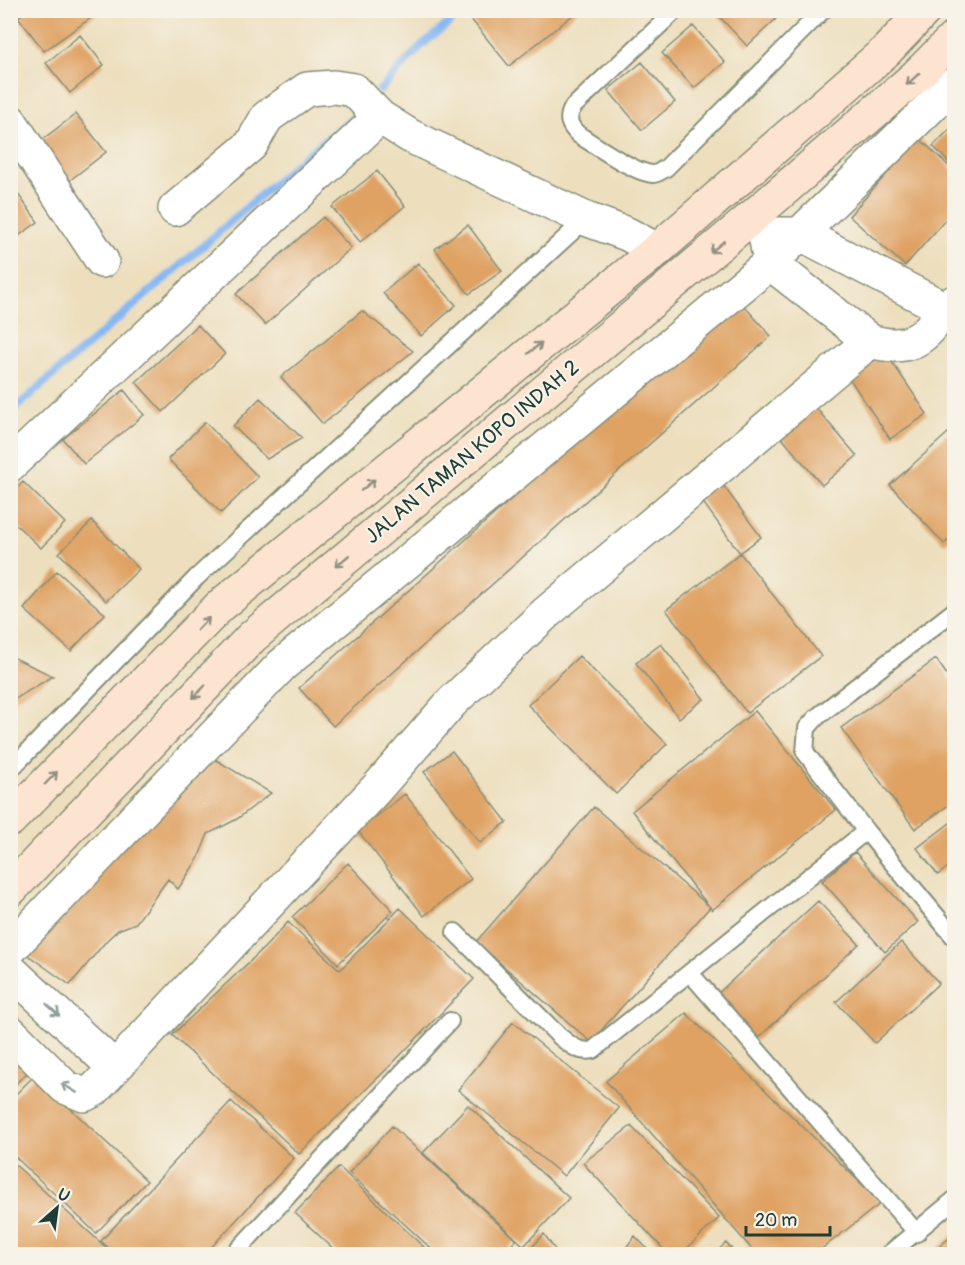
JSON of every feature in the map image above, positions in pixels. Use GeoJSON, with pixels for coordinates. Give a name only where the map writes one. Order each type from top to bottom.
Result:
{"type":"FeatureCollection","features":[{"type":"Feature","properties":{"kind":"main road","name":"JALAN TAMAN KOPO INDAH 2"},"geometry":{"type":"LineString","coordinates":[[10,820],[220,606],[657,250],[885,51],[925,10]]}},
{"type":"Feature","properties":{"kind":"main road","name":"JALAN TAMAN KOPO INDAH 2"},"geometry":{"type":"LineString","coordinates":[[10,890],[252,636],[539,396],[762,238],[954,38]]}},
{"type":"Feature","properties":{"kind":"main road"},"geometry":{"type":"LineString","coordinates":[[509,369],[539,396]]}},
{"type":"Feature","properties":{"kind":"street"},"geometry":{"type":"LineString","coordinates":[[801,234],[954,84]]}},
{"type":"Feature","properties":{"kind":"street"},"geometry":{"type":"LineString","coordinates":[[175,209],[251,145],[267,117],[307,89],[334,87],[354,90],[380,117],[410,136],[586,219],[627,234],[657,250]]}},
{"type":"Feature","properties":{"kind":"street"},"geometry":{"type":"LineString","coordinates":[[10,465],[380,117]]}},
{"type":"Feature","properties":{"kind":"street"},"geometry":{"type":"LineString","coordinates":[[12,127],[102,261]]}},
{"type":"Feature","properties":{"kind":"street"},"geometry":{"type":"LineString","coordinates":[[10,949],[282,665],[762,238],[801,234],[950,306],[932,328],[906,344],[890,346],[870,341],[762,238]]}},
{"type":"Feature","properties":{"kind":"street"},"geometry":{"type":"LineString","coordinates":[[10,1032],[65,1087],[84,1095],[94,1090],[377,788],[452,702],[546,613],[870,341]]}},
{"type":"Feature","properties":{"kind":"street"},"geometry":{"type":"LineString","coordinates":[[10,970],[114,1067]]}},
{"type":"Feature","properties":{"kind":"lane"},"geometry":{"type":"LineString","coordinates":[[676,10],[573,107],[569,114],[568,121],[579,135],[638,170],[652,174],[666,168],[823,10]]}},
{"type":"Feature","properties":{"kind":"lane"},"geometry":{"type":"LineString","coordinates":[[10,770],[197,577],[586,219]]}},
{"type":"Feature","properties":{"kind":"lane"},"geometry":{"type":"LineString","coordinates":[[954,611],[827,708],[807,728],[805,752],[866,831],[954,937]]}},
{"type":"Feature","properties":{"kind":"lane"},"geometry":{"type":"LineString","coordinates":[[455,932],[558,1035],[572,1046],[588,1052],[866,831]]}},
{"type":"Feature","properties":{"kind":"lane"},"geometry":{"type":"LineString","coordinates":[[690,973],[917,1233]]}},
{"type":"Feature","properties":{"kind":"lane"},"geometry":{"type":"LineString","coordinates":[[234,1254],[450,1021]]}},
{"type":"Feature","properties":{"kind":"lane"},"geometry":{"type":"LineString","coordinates":[[889,1254],[954,1200]]}},
{"type":"Feature","properties":{"kind":"building"},"geometry":{"type":"Polygon","coordinates":[[[28,10],[102,10],[44,51],[18,17],[28,10]]]}},
{"type":"Feature","properties":{"kind":"building"},"geometry":{"type":"Polygon","coordinates":[[[469,10],[579,10],[509,66],[466,13],[469,10]]]}},
{"type":"Feature","properties":{"kind":"building"},"geometry":{"type":"Polygon","coordinates":[[[718,10],[768,10],[776,19],[747,46],[716,13],[718,10]]]}},
{"type":"Feature","properties":{"kind":"building"},"geometry":{"type":"Polygon","coordinates":[[[693,26],[725,62],[694,88],[662,53],[693,26]]]}},
{"type":"Feature","properties":{"kind":"building"},"geometry":{"type":"Polygon","coordinates":[[[80,35],[104,65],[70,93],[46,63],[80,35]]]}},
{"type":"Feature","properties":{"kind":"building"},"geometry":{"type":"Polygon","coordinates":[[[642,62],[675,102],[642,130],[608,90],[642,62]]]}},
{"type":"Feature","properties":{"kind":"building"},"geometry":{"type":"Polygon","coordinates":[[[76,114],[106,152],[69,181],[39,142],[76,114]]]}},
{"type":"Feature","properties":{"kind":"building"},"geometry":{"type":"Polygon","coordinates":[[[954,125],[954,168],[933,146],[954,125]]]}},
{"type":"Feature","properties":{"kind":"building"},"geometry":{"type":"Polygon","coordinates":[[[919,138],[954,171],[954,210],[905,266],[849,216],[919,138]]]}},
{"type":"Feature","properties":{"kind":"building"},"geometry":{"type":"Polygon","coordinates":[[[377,171],[405,206],[360,242],[332,207],[377,171]]]}},
{"type":"Feature","properties":{"kind":"building"},"geometry":{"type":"Polygon","coordinates":[[[10,183],[38,222],[10,242],[10,183]]]}},
{"type":"Feature","properties":{"kind":"building"},"geometry":{"type":"Polygon","coordinates":[[[323,217],[351,248],[265,325],[236,294],[323,217]]]}},
{"type":"Feature","properties":{"kind":"building"},"geometry":{"type":"Polygon","coordinates":[[[468,225],[502,271],[469,294],[435,249],[468,225]]]}},
{"type":"Feature","properties":{"kind":"building"},"geometry":{"type":"Polygon","coordinates":[[[418,263],[456,305],[421,336],[383,293],[418,263]]]}},
{"type":"Feature","properties":{"kind":"building"},"geometry":{"type":"Polygon","coordinates":[[[737,298],[771,336],[333,726],[299,688],[737,298]]]}},
{"type":"Feature","properties":{"kind":"building"},"geometry":{"type":"Polygon","coordinates":[[[362,311],[413,351],[323,424],[281,377],[362,311]]]}},
{"type":"Feature","properties":{"kind":"building"},"geometry":{"type":"Polygon","coordinates":[[[198,325],[225,354],[163,412],[136,382],[198,325]]]}},
{"type":"Feature","properties":{"kind":"building"},"geometry":{"type":"Polygon","coordinates":[[[886,353],[927,414],[890,439],[849,378],[886,353]]]}},
{"type":"Feature","properties":{"kind":"building"},"geometry":{"type":"Polygon","coordinates":[[[124,390],[144,415],[84,464],[63,439],[124,390]]]}},
{"type":"Feature","properties":{"kind":"building"},"geometry":{"type":"Polygon","coordinates":[[[260,398],[302,438],[267,459],[233,426],[260,398]]]}},
{"type":"Feature","properties":{"kind":"building"},"geometry":{"type":"Polygon","coordinates":[[[816,408],[857,456],[822,485],[781,437],[816,408]]]}},
{"type":"Feature","properties":{"kind":"building"},"geometry":{"type":"Polygon","coordinates":[[[205,422],[258,477],[221,513],[168,459],[205,422]]]}},
{"type":"Feature","properties":{"kind":"building"},"geometry":{"type":"Polygon","coordinates":[[[949,432],[954,439],[954,535],[944,544],[890,485],[949,432]]]}},
{"type":"Feature","properties":{"kind":"building"},"geometry":{"type":"Polygon","coordinates":[[[720,481],[761,537],[740,553],[699,497],[720,481]]]}},
{"type":"Feature","properties":{"kind":"building"},"geometry":{"type":"Polygon","coordinates":[[[23,482],[65,523],[41,548],[10,519],[10,495],[23,482]]]}},
{"type":"Feature","properties":{"kind":"building"},"geometry":{"type":"Polygon","coordinates":[[[92,521],[139,569],[106,601],[59,553],[92,521]]]}},
{"type":"Feature","properties":{"kind":"building"},"geometry":{"type":"Polygon","coordinates":[[[740,553],[821,656],[747,713],[666,610],[740,553]]]}},
{"type":"Feature","properties":{"kind":"building"},"geometry":{"type":"Polygon","coordinates":[[[57,571],[105,614],[71,651],[24,609],[57,571]]]}},
{"type":"Feature","properties":{"kind":"building"},"geometry":{"type":"Polygon","coordinates":[[[661,644],[704,699],[679,718],[636,663],[661,644]]]}},
{"type":"Feature","properties":{"kind":"building"},"geometry":{"type":"Polygon","coordinates":[[[10,656],[53,676],[15,699],[10,705],[10,656]]]}},
{"type":"Feature","properties":{"kind":"building"},"geometry":{"type":"Polygon","coordinates":[[[579,656],[667,744],[616,794],[528,705],[579,656]]]}},
{"type":"Feature","properties":{"kind":"building"},"geometry":{"type":"Polygon","coordinates":[[[936,659],[954,685],[954,801],[915,829],[841,728],[936,659]]]}},
{"type":"Feature","properties":{"kind":"building"},"geometry":{"type":"Polygon","coordinates":[[[755,711],[836,810],[712,910],[632,811],[755,711]]]}},
{"type":"Feature","properties":{"kind":"building"},"geometry":{"type":"Polygon","coordinates":[[[452,751],[507,822],[480,843],[424,772],[452,751]]]}},
{"type":"Feature","properties":{"kind":"building"},"geometry":{"type":"Polygon","coordinates":[[[206,754],[271,793],[237,819],[208,834],[198,859],[178,889],[168,879],[136,923],[118,930],[107,940],[70,985],[18,948],[206,754]]]}},
{"type":"Feature","properties":{"kind":"building"},"geometry":{"type":"Polygon","coordinates":[[[405,794],[471,879],[424,916],[358,831],[405,794]]]}},
{"type":"Feature","properties":{"kind":"building"},"geometry":{"type":"Polygon","coordinates":[[[594,807],[710,907],[591,1042],[476,942],[594,807]]]}},
{"type":"Feature","properties":{"kind":"building"},"geometry":{"type":"Polygon","coordinates":[[[954,820],[954,862],[938,875],[917,848],[954,820]]]}},
{"type":"Feature","properties":{"kind":"building"},"geometry":{"type":"Polygon","coordinates":[[[855,852],[918,922],[885,952],[822,881],[855,852]]]}},
{"type":"Feature","properties":{"kind":"building"},"geometry":{"type":"Polygon","coordinates":[[[348,863],[393,911],[338,964],[292,917],[348,863]]]}},
{"type":"Feature","properties":{"kind":"building"},"geometry":{"type":"Polygon","coordinates":[[[818,901],[859,944],[755,1041],[714,997],[818,901]]]}},
{"type":"Feature","properties":{"kind":"building"},"geometry":{"type":"Polygon","coordinates":[[[400,908],[474,979],[389,1067],[299,1154],[172,1035],[265,947],[288,922],[340,970],[400,908]]]}},
{"type":"Feature","properties":{"kind":"building"},"geometry":{"type":"Polygon","coordinates":[[[901,942],[939,983],[875,1043],[836,1002],[901,942]]]}},
{"type":"Feature","properties":{"kind":"building"},"geometry":{"type":"Polygon","coordinates":[[[686,1013],[881,1203],[815,1254],[756,1254],[606,1081],[686,1013]]]}},
{"type":"Feature","properties":{"kind":"building"},"geometry":{"type":"Polygon","coordinates":[[[513,1022],[619,1108],[564,1176],[458,1090],[513,1022]]]}},
{"type":"Feature","properties":{"kind":"building"},"geometry":{"type":"Polygon","coordinates":[[[10,1050],[30,1070],[10,1089],[10,1050]]]}},
{"type":"Feature","properties":{"kind":"building"},"geometry":{"type":"Polygon","coordinates":[[[35,1075],[147,1181],[96,1233],[10,1152],[10,1100],[35,1075]]]}},
{"type":"Feature","properties":{"kind":"building"},"geometry":{"type":"Polygon","coordinates":[[[231,1101],[294,1158],[205,1254],[116,1254],[101,1241],[231,1101]]]}},
{"type":"Feature","properties":{"kind":"building"},"geometry":{"type":"Polygon","coordinates":[[[468,1105],[569,1198],[524,1246],[423,1153],[468,1105]]]}},
{"type":"Feature","properties":{"kind":"building"},"geometry":{"type":"Polygon","coordinates":[[[392,1126],[516,1240],[503,1254],[437,1254],[349,1173],[392,1126]]]}},
{"type":"Feature","properties":{"kind":"building"},"geometry":{"type":"Polygon","coordinates":[[[631,1126],[719,1218],[681,1254],[668,1254],[583,1163],[631,1126]]]}},
{"type":"Feature","properties":{"kind":"building"},"geometry":{"type":"Polygon","coordinates":[[[10,1160],[113,1254],[14,1254],[10,1252],[10,1160]]]}},
{"type":"Feature","properties":{"kind":"building"},"geometry":{"type":"Polygon","coordinates":[[[339,1167],[431,1254],[339,1254],[295,1213],[339,1167]]]}},
{"type":"Feature","properties":{"kind":"building"},"geometry":{"type":"Polygon","coordinates":[[[544,1234],[558,1254],[526,1254],[544,1234]]]}},
{"type":"Feature","properties":{"kind":"building"},"geometry":{"type":"Polygon","coordinates":[[[954,1234],[954,1254],[930,1254],[933,1252],[954,1234]]]}},
{"type":"Feature","properties":{"kind":"building"},"geometry":{"type":"Polygon","coordinates":[[[635,1236],[652,1254],[621,1254],[635,1236]]]}},
{"type":"Feature","properties":{"kind":"building"},"geometry":{"type":"Polygon","coordinates":[[[726,1243],[736,1254],[714,1254],[726,1243]]]}},
{"type":"Feature","properties":{"kind":"waterway"},"geometry":{"type":"LineString","coordinates":[[380,90],[422,45],[465,10]]}},
{"type":"Feature","properties":{"kind":"waterway"},"geometry":{"type":"LineString","coordinates":[[10,413],[323,141],[363,111]]}}]}
